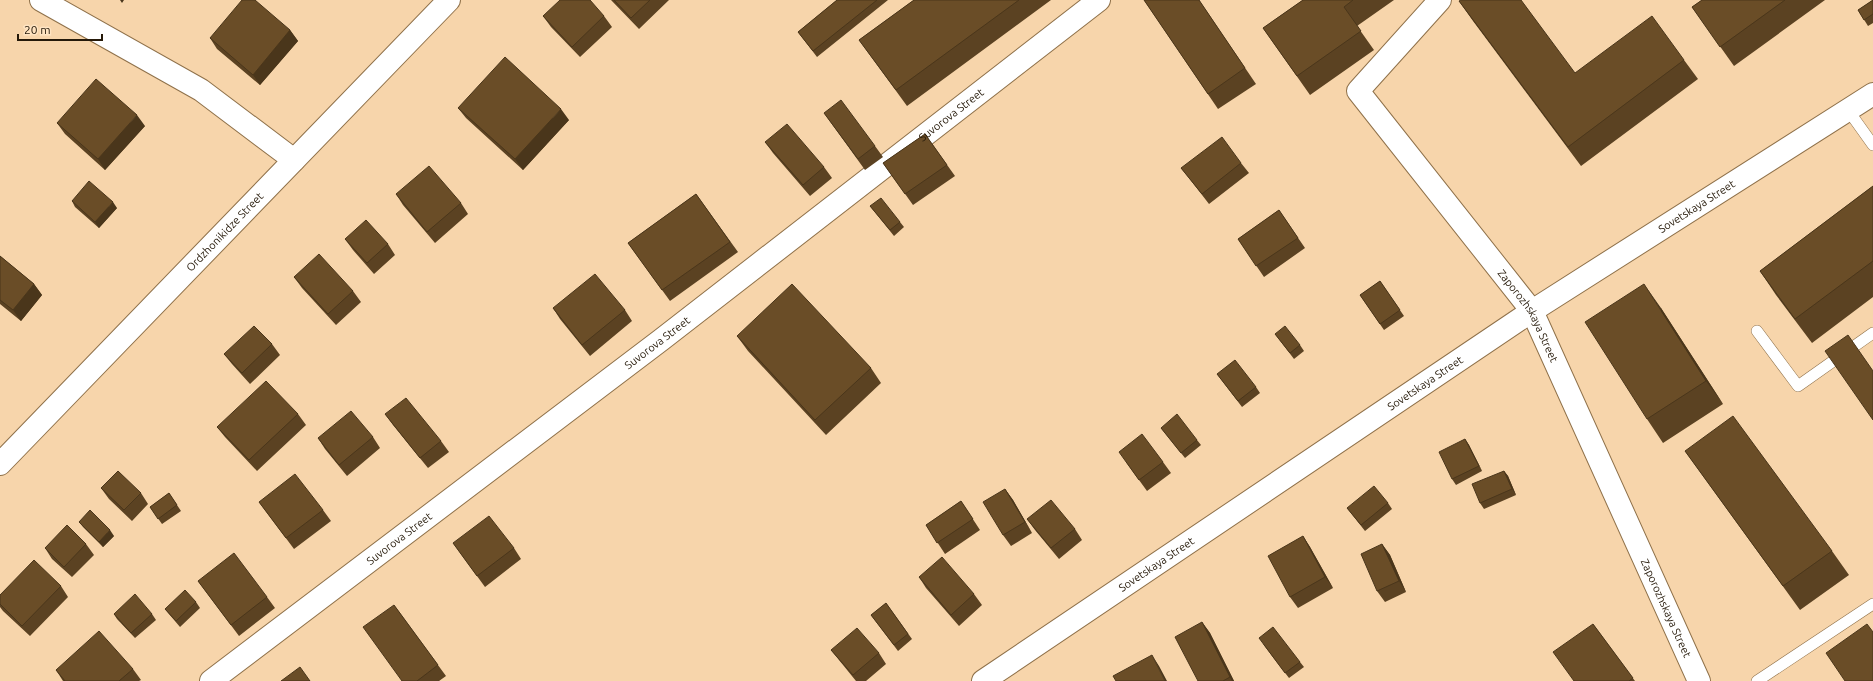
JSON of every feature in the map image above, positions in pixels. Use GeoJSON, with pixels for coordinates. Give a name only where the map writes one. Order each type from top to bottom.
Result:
{"type":"FeatureCollection","features":[{"type":"Feature","properties":{"kind":"street"},"geometry":{"type":"LineString","coordinates":[[41,0],[201,90],[294,160]]}},
{"type":"Feature","properties":{"kind":"street","name":"Ordzhonikidze Street"},"geometry":{"type":"LineString","coordinates":[[0,464],[449,0]]}},
{"type":"Feature","properties":{"kind":"street","name":"Suvorova Street"},"geometry":{"type":"LineString","coordinates":[[211,681],[667,335],[1099,0]]}},
{"type":"Feature","properties":{"kind":"street","name":"Zaporozhskaya Street"},"geometry":{"type":"LineString","coordinates":[[1440,0],[1358,91],[1532,311],[1699,681]]}},
{"type":"Feature","properties":{"kind":"street","name":"Sovetskaya Street"},"geometry":{"type":"LineString","coordinates":[[983,681],[1532,311],[1873,94]]}},
{"type":"Feature","properties":{"kind":"lane"},"geometry":{"type":"LineString","coordinates":[[1848,110],[1873,145]]}},
{"type":"Feature","properties":{"kind":"lane"},"geometry":{"type":"LineString","coordinates":[[1757,332],[1798,386],[1873,333]]}},
{"type":"Feature","properties":{"kind":"lane"},"geometry":{"type":"LineString","coordinates":[[1756,681],[1873,604]]}},
{"type":"Feature","properties":{"kind":"building"},"geometry":{"type":"Polygon","coordinates":[[[242,0],[255,0],[290,30],[253,75],[210,38],[242,0]]]}},
{"type":"Feature","properties":{"kind":"building"},"geometry":{"type":"Polygon","coordinates":[[[560,0],[590,0],[604,16],[572,47],[543,16],[560,0]]]}},
{"type":"Feature","properties":{"kind":"building"},"geometry":{"type":"Polygon","coordinates":[[[614,0],[650,0],[631,18],[614,0]]]}},
{"type":"Feature","properties":{"kind":"building"},"geometry":{"type":"Polygon","coordinates":[[[837,0],[877,0],[813,51],[798,32],[837,0]]]}},
{"type":"Feature","properties":{"kind":"building"},"geometry":{"type":"Polygon","coordinates":[[[914,0],[1019,0],[896,90],[859,40],[914,0]]]}},
{"type":"Feature","properties":{"kind":"building"},"geometry":{"type":"Polygon","coordinates":[[[1144,0],[1199,0],[1245,68],[1208,94],[1144,0]]]}},
{"type":"Feature","properties":{"kind":"building"},"geometry":{"type":"Polygon","coordinates":[[[1303,0],[1353,0],[1344,7],[1361,31],[1297,76],[1263,28],[1303,0]]]}},
{"type":"Feature","properties":{"kind":"building"},"geometry":{"type":"Polygon","coordinates":[[[1521,0],[1575,73],[1652,16],[1684,60],[1568,147],[1459,1],[1521,0]]]}},
{"type":"Feature","properties":{"kind":"building"},"geometry":{"type":"Polygon","coordinates":[[[1702,0],[1785,0],[1720,47],[1692,7],[1702,0]]]}},
{"type":"Feature","properties":{"kind":"building"},"geometry":{"type":"Polygon","coordinates":[[[1873,0],[1873,14],[1864,20],[1858,10],[1873,0]]]}},
{"type":"Feature","properties":{"kind":"building"},"geometry":{"type":"Polygon","coordinates":[[[505,57],[561,109],[515,159],[458,108],[505,57]]]}},
{"type":"Feature","properties":{"kind":"building"},"geometry":{"type":"Polygon","coordinates":[[[96,79],[137,115],[98,159],[57,123],[96,79]]]}},
{"type":"Feature","properties":{"kind":"building"},"geometry":{"type":"Polygon","coordinates":[[[841,100],[875,146],[858,159],[824,113],[841,100]]]}},
{"type":"Feature","properties":{"kind":"building"},"geometry":{"type":"Polygon","coordinates":[[[787,124],[824,167],[803,185],[765,142],[787,124]]]}},
{"type":"Feature","properties":{"kind":"building"},"geometry":{"type":"Polygon","coordinates":[[[925,134],[947,165],[905,194],[883,163],[925,134]]]}},
{"type":"Feature","properties":{"kind":"building"},"geometry":{"type":"Polygon","coordinates":[[[1222,137],[1241,163],[1202,194],[1181,168],[1222,137]]]}},
{"type":"Feature","properties":{"kind":"building"},"geometry":{"type":"Polygon","coordinates":[[[429,166],[461,203],[427,232],[396,194],[429,166]]]}},
{"type":"Feature","properties":{"kind":"building"},"geometry":{"type":"Polygon","coordinates":[[[89,181],[113,202],[95,222],[72,201],[89,181]]]}},
{"type":"Feature","properties":{"kind":"building"},"geometry":{"type":"Polygon","coordinates":[[[1873,186],[1873,261],[1795,319],[1760,271],[1873,186]]]}},
{"type":"Feature","properties":{"kind":"building"},"geometry":{"type":"Polygon","coordinates":[[[696,194],[730,242],[662,290],[628,243],[696,194]]]}},
{"type":"Feature","properties":{"kind":"building"},"geometry":{"type":"Polygon","coordinates":[[[881,198],[900,222],[890,230],[870,206],[881,198]]]}},
{"type":"Feature","properties":{"kind":"building"},"geometry":{"type":"Polygon","coordinates":[[[1279,210],[1298,238],[1256,266],[1238,239],[1279,210]]]}},
{"type":"Feature","properties":{"kind":"building"},"geometry":{"type":"Polygon","coordinates":[[[366,220],[388,244],[367,263],[345,239],[366,220]]]}},
{"type":"Feature","properties":{"kind":"building"},"geometry":{"type":"Polygon","coordinates":[[[319,254],[353,291],[328,314],[294,277],[319,254]]]}},
{"type":"Feature","properties":{"kind":"building"},"geometry":{"type":"Polygon","coordinates":[[[0,256],[34,284],[13,310],[0,300],[0,256]]]}},
{"type":"Feature","properties":{"kind":"building"},"geometry":{"type":"Polygon","coordinates":[[[595,274],[625,310],[582,345],[553,308],[595,274]]]}},
{"type":"Feature","properties":{"kind":"building"},"geometry":{"type":"Polygon","coordinates":[[[1380,281],[1400,310],[1380,324],[1360,295],[1380,281]]]}},
{"type":"Feature","properties":{"kind":"building"},"geometry":{"type":"Polygon","coordinates":[[[792,284],[871,368],[815,420],[737,336],[792,284]]]}},
{"type":"Feature","properties":{"kind":"building"},"geometry":{"type":"Polygon","coordinates":[[[1644,284],[1706,381],[1647,419],[1585,322],[1644,284]]]}},
{"type":"Feature","properties":{"kind":"building"},"geometry":{"type":"Polygon","coordinates":[[[254,326],[272,344],[242,373],[224,354],[254,326]]]}},
{"type":"Feature","properties":{"kind":"building"},"geometry":{"type":"Polygon","coordinates":[[[1285,326],[1300,345],[1290,353],[1275,334],[1285,326]]]}},
{"type":"Feature","properties":{"kind":"building"},"geometry":{"type":"Polygon","coordinates":[[[1848,335],[1873,371],[1873,420],[1825,351],[1848,335]]]}},
{"type":"Feature","properties":{"kind":"building"},"geometry":{"type":"Polygon","coordinates":[[[1235,360],[1256,387],[1238,401],[1217,374],[1235,360]]]}},
{"type":"Feature","properties":{"kind":"building"},"geometry":{"type":"Polygon","coordinates":[[[266,381],[298,414],[249,460],[217,427],[266,381]]]}},
{"type":"Feature","properties":{"kind":"building"},"geometry":{"type":"Polygon","coordinates":[[[406,398],[441,441],[420,458],[385,414],[406,398]]]}},
{"type":"Feature","properties":{"kind":"building"},"geometry":{"type":"Polygon","coordinates":[[[351,411],[373,437],[339,465],[318,438],[351,411]]]}},
{"type":"Feature","properties":{"kind":"building"},"geometry":{"type":"Polygon","coordinates":[[[1177,414],[1197,440],[1181,453],[1161,428],[1177,414]]]}},
{"type":"Feature","properties":{"kind":"building"},"geometry":{"type":"Polygon","coordinates":[[[1733,416],[1832,551],[1783,586],[1685,451],[1733,416]]]}},
{"type":"Feature","properties":{"kind":"building"},"geometry":{"type":"Polygon","coordinates":[[[1142,434],[1163,462],[1139,480],[1119,452],[1142,434]]]}},
{"type":"Feature","properties":{"kind":"building"},"geometry":{"type":"Polygon","coordinates":[[[1465,439],[1479,466],[1452,479],[1439,452],[1465,439]]]}},
{"type":"Feature","properties":{"kind":"building"},"geometry":{"type":"Polygon","coordinates":[[[118,471],[141,493],[124,510],[101,488],[118,471]]]}},
{"type":"Feature","properties":{"kind":"building"},"geometry":{"type":"Polygon","coordinates":[[[1504,471],[1512,489],[1480,503],[1472,484],[1504,471]]]}},
{"type":"Feature","properties":{"kind":"building"},"geometry":{"type":"Polygon","coordinates":[[[295,474],[323,510],[286,538],[259,502],[295,474]]]}},
{"type":"Feature","properties":{"kind":"building"},"geometry":{"type":"Polygon","coordinates":[[[1374,486],[1388,503],[1361,525],[1347,508],[1374,486]]]}},
{"type":"Feature","properties":{"kind":"building"},"geometry":{"type":"Polygon","coordinates":[[[1005,489],[1025,522],[1003,535],[983,502],[1005,489]]]}},
{"type":"Feature","properties":{"kind":"building"},"geometry":{"type":"Polygon","coordinates":[[[169,493],[177,505],[158,519],[150,507],[169,493]]]}},
{"type":"Feature","properties":{"kind":"building"},"geometry":{"type":"Polygon","coordinates":[[[1051,500],[1075,529],[1051,548],[1027,519],[1051,500]]]}},
{"type":"Feature","properties":{"kind":"building"},"geometry":{"type":"Polygon","coordinates":[[[961,501],[973,519],[937,543],[926,525],[961,501]]]}},
{"type":"Feature","properties":{"kind":"building"},"geometry":{"type":"Polygon","coordinates":[[[90,510],[110,530],[99,542],[79,522],[90,510]]]}},
{"type":"Feature","properties":{"kind":"building"},"geometry":{"type":"Polygon","coordinates":[[[489,516],[514,548],[477,576],[453,543],[489,516]]]}},
{"type":"Feature","properties":{"kind":"building"},"geometry":{"type":"Polygon","coordinates":[[[67,525],[86,544],[64,567],[45,548],[67,525]]]}},
{"type":"Feature","properties":{"kind":"building"},"geometry":{"type":"Polygon","coordinates":[[[1303,536],[1325,577],[1290,597],[1268,556],[1303,536]]]}},
{"type":"Feature","properties":{"kind":"building"},"geometry":{"type":"Polygon","coordinates":[[[1382,544],[1399,581],[1377,591],[1361,554],[1382,544]]]}},
{"type":"Feature","properties":{"kind":"building"},"geometry":{"type":"Polygon","coordinates":[[[234,553],[267,597],[231,625],[198,581],[234,553]]]}},
{"type":"Feature","properties":{"kind":"building"},"geometry":{"type":"Polygon","coordinates":[[[942,557],[974,594],[951,615],[919,577],[942,557]]]}},
{"type":"Feature","properties":{"kind":"building"},"geometry":{"type":"Polygon","coordinates":[[[34,560],[61,586],[22,626],[0,604],[0,595],[34,560]]]}},
{"type":"Feature","properties":{"kind":"building"},"geometry":{"type":"Polygon","coordinates":[[[185,590],[196,602],[176,621],[165,609],[185,590]]]}},
{"type":"Feature","properties":{"kind":"building"},"geometry":{"type":"Polygon","coordinates":[[[135,594],[152,614],[131,633],[114,614],[135,594]]]}},
{"type":"Feature","properties":{"kind":"building"},"geometry":{"type":"Polygon","coordinates":[[[886,603],[908,634],[894,645],[871,615],[886,603]]]}},
{"type":"Feature","properties":{"kind":"building"},"geometry":{"type":"Polygon","coordinates":[[[394,605],[438,665],[417,681],[402,681],[363,627],[394,605]]]}},
{"type":"Feature","properties":{"kind":"building"},"geometry":{"type":"Polygon","coordinates":[[[1202,622],[1230,677],[1223,681],[1198,681],[1175,637],[1202,622]]]}},
{"type":"Feature","properties":{"kind":"building"},"geometry":{"type":"Polygon","coordinates":[[[1593,624],[1633,678],[1629,681],[1574,681],[1553,652],[1593,624]]]}},
{"type":"Feature","properties":{"kind":"building"},"geometry":{"type":"Polygon","coordinates":[[[1867,624],[1873,632],[1873,681],[1845,681],[1826,653],[1867,624]]]}},
{"type":"Feature","properties":{"kind":"building"},"geometry":{"type":"Polygon","coordinates":[[[1273,627],[1300,662],[1285,673],[1259,638],[1273,627]]]}},
{"type":"Feature","properties":{"kind":"building"},"geometry":{"type":"Polygon","coordinates":[[[857,628],[879,653],[853,675],[831,650],[857,628]]]}},
{"type":"Feature","properties":{"kind":"building"},"geometry":{"type":"Polygon","coordinates":[[[99,631],[133,669],[119,681],[65,681],[56,670],[99,631]]]}},
{"type":"Feature","properties":{"kind":"building"},"geometry":{"type":"Polygon","coordinates":[[[1152,655],[1165,681],[1116,681],[1113,676],[1152,655]]]}},
{"type":"Feature","properties":{"kind":"building"},"geometry":{"type":"Polygon","coordinates":[[[300,667],[310,681],[281,681],[300,667]]]}}]}
